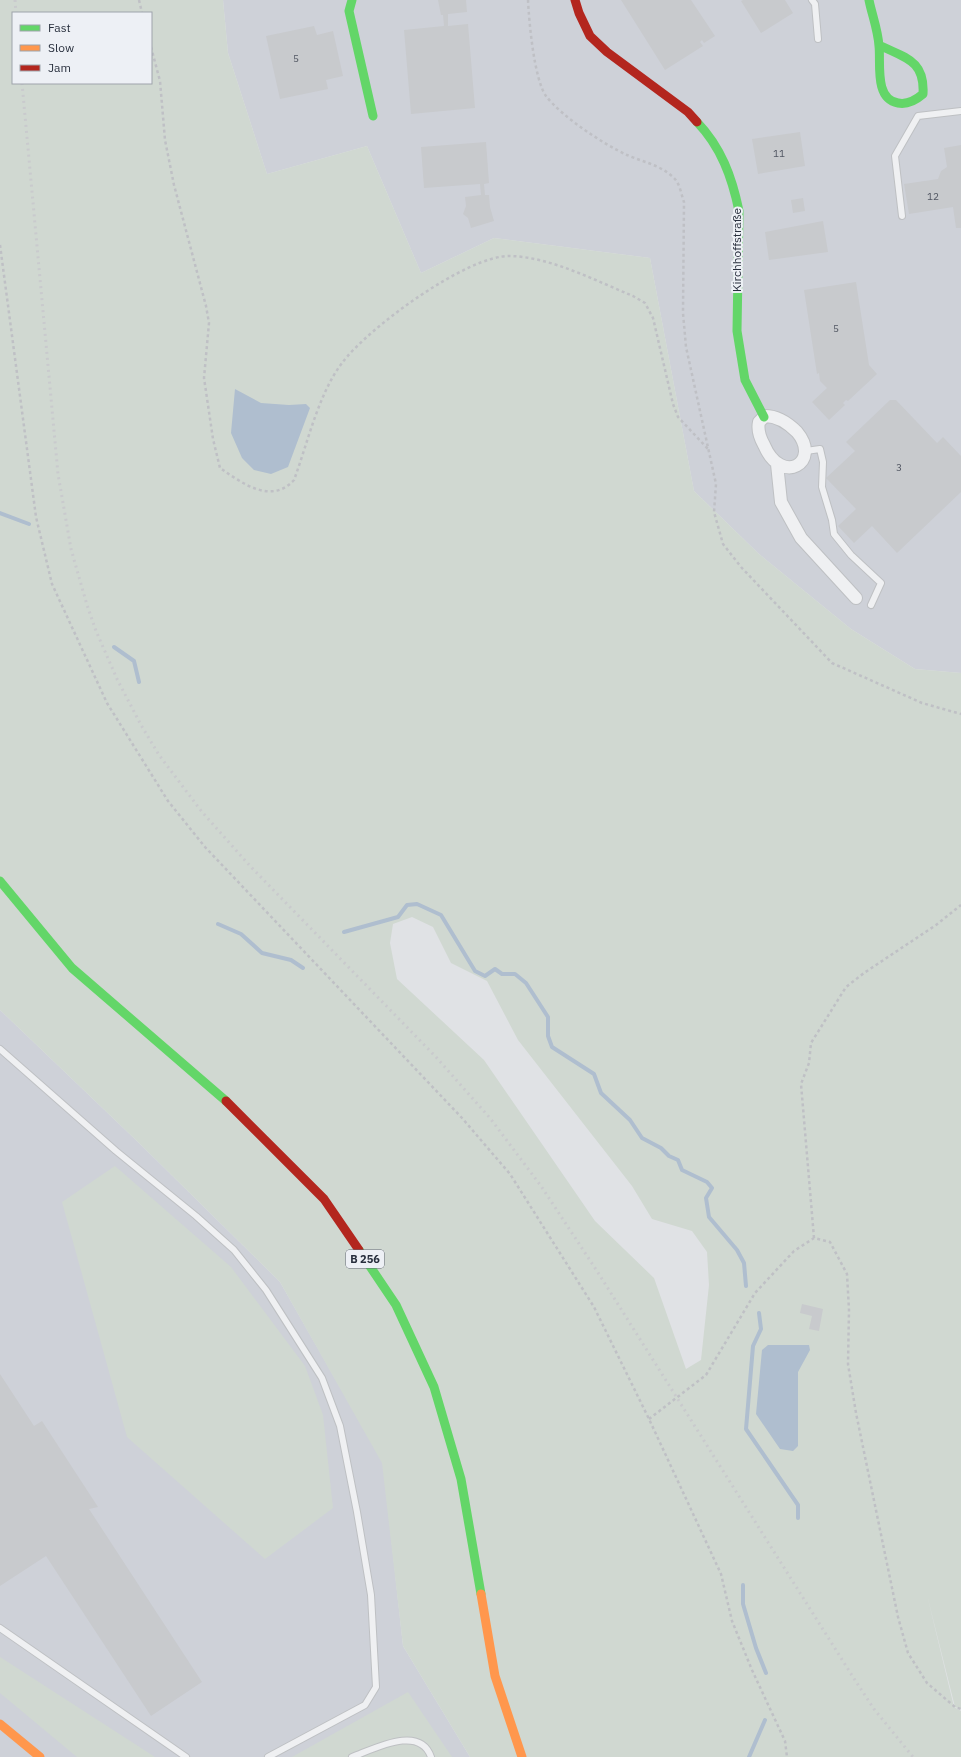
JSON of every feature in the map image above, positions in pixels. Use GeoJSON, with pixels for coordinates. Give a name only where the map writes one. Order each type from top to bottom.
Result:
{"type":"FeatureCollection","features":[{"type":"Feature","properties":{"kind":"main road"},"geometry":{"type":"LineString","coordinates":[[352,0],[349,11],[373,116]]}},
{"type":"Feature","properties":{"kind":"main road","name":"Kirchhoffstraße"},"geometry":{"type":"LineString","coordinates":[[575,0],[579,13],[590,36],[607,52],[688,112],[709,134],[724,161],[736,196],[739,211],[737,331],[740,355],[745,380],[764,417]]}},
{"type":"Feature","properties":{"kind":"main road"},"geometry":{"type":"LineString","coordinates":[[869,0],[879,45],[883,93],[891,102],[902,104],[913,103],[923,94],[925,83],[922,72],[916,64],[879,45]]}},
{"type":"Feature","properties":{"kind":"main road","name":"B 256"},"geometry":{"type":"LineString","coordinates":[[0,881],[72,968],[225,1100],[324,1199],[396,1305],[434,1387],[461,1479],[495,1676],[522,1757]]}},
{"type":"Feature","properties":{"kind":"main road"},"geometry":{"type":"LineString","coordinates":[[0,1724],[40,1757]]}},
{"type":"Feature","properties":{"kind":"street"},"geometry":{"type":"LineString","coordinates":[[772,416],[780,419],[792,427],[801,438],[806,451],[803,459],[795,466],[782,467],[772,461],[758,429],[759,422],[764,417],[772,416]]}},
{"type":"Feature","properties":{"kind":"street"},"geometry":{"type":"LineString","coordinates":[[777,464],[781,502],[801,538],[856,598]]}},
{"type":"Feature","properties":{"kind":"lane"},"geometry":{"type":"LineString","coordinates":[[812,0],[815,4],[818,39]]}},
{"type":"Feature","properties":{"kind":"lane"},"geometry":{"type":"LineString","coordinates":[[913,103],[918,116]]}},
{"type":"Feature","properties":{"kind":"lane"},"geometry":{"type":"LineString","coordinates":[[918,116],[961,111]]}},
{"type":"Feature","properties":{"kind":"lane"},"geometry":{"type":"LineString","coordinates":[[902,216],[895,156],[918,116]]}},
{"type":"Feature","properties":{"kind":"lane"},"geometry":{"type":"LineString","coordinates":[[806,451],[820,449],[823,462],[822,487],[832,520],[834,534],[851,555],[881,583],[871,605]]}},
{"type":"Feature","properties":{"kind":"lane"},"geometry":{"type":"LineString","coordinates":[[0,1050],[110,1146],[196,1216],[234,1250],[266,1290],[322,1378],[340,1426],[357,1512],[371,1595],[376,1687],[366,1705],[268,1757]]}},
{"type":"Feature","properties":{"kind":"lane"},"geometry":{"type":"LineString","coordinates":[[0,1628],[186,1757]]}},
{"type":"Feature","properties":{"kind":"lane"},"geometry":{"type":"LineString","coordinates":[[352,1757],[403,1740],[419,1742],[427,1747],[431,1757]]}},
{"type":"Feature","properties":{"kind":"path"},"geometry":{"type":"LineString","coordinates":[[138,0],[142,12]]}},
{"type":"Feature","properties":{"kind":"path"},"geometry":{"type":"LineString","coordinates":[[528,0],[532,46],[540,81],[545,95],[565,115],[585,130],[625,154],[661,168],[674,178],[680,188],[684,209],[684,326],[688,354],[716,484],[714,512],[723,544],[741,567],[792,623],[832,663],[922,702],[961,714]]}},
{"type":"Feature","properties":{"kind":"path"},"geometry":{"type":"LineString","coordinates":[[152,51],[160,81],[165,140],[174,185],[206,306],[209,323],[204,378],[212,439],[220,468],[241,483],[257,491],[272,491],[288,487],[294,480],[325,392],[342,363],[357,346],[378,327],[438,284],[471,267],[497,257],[510,256],[528,258],[553,264],[634,296],[645,303],[653,318],[659,337],[672,404],[678,417],[708,449]]}},
{"type":"Feature","properties":{"kind":"path"},"geometry":{"type":"LineString","coordinates":[[0,244],[36,517],[52,584],[107,703],[168,801],[205,847],[462,1118],[510,1174],[594,1307],[649,1419],[721,1574],[732,1621],[752,1670],[785,1741],[787,1757]]}},
{"type":"Feature","properties":{"kind":"path"},"geometry":{"type":"LineString","coordinates":[[814,1238],[801,1084],[810,1063],[811,1043],[846,987],[864,973],[936,925],[961,905]]}},
{"type":"Feature","properties":{"kind":"path"},"geometry":{"type":"LineString","coordinates":[[649,1419],[706,1375],[755,1293],[794,1251],[814,1238],[830,1242],[847,1274],[850,1310],[848,1364],[853,1399],[898,1617],[908,1653],[927,1683],[956,1707],[961,1709]]}},
{"type":"Feature","properties":{"kind":"shaded area"},"geometry":{"type":"Polygon","coordinates":[[[0,0],[223,0],[228,53],[267,174],[367,146],[421,273],[494,238],[650,258],[694,491],[759,554],[851,629],[915,669],[961,673],[961,1709],[955,1707],[927,1595],[954,1707],[961,1711],[961,1757],[470,1757],[403,1646],[382,1463],[280,1282],[139,1143],[0,1010],[0,0]],[[412,917],[393,924],[390,943],[397,979],[484,1060],[595,1221],[654,1278],[686,1369],[701,1360],[709,1285],[707,1252],[692,1231],[652,1219],[632,1186],[518,1040],[487,981],[451,963],[433,927],[412,917]]]}},
{"type":"Feature","properties":{"kind":"shaded area"},"geometry":{"type":"Polygon","coordinates":[[[223,0],[961,0],[961,673],[915,669],[851,629],[759,554],[694,491],[650,258],[494,238],[421,273],[367,146],[267,174],[228,53],[223,0]]]}},
{"type":"Feature","properties":{"kind":"shaded area"},"geometry":{"type":"Polygon","coordinates":[[[0,1010],[139,1143],[280,1282],[383,1463],[403,1646],[470,1757],[0,1757],[0,1010]]]}},
{"type":"Feature","properties":{"kind":"shaded area"},"geometry":{"type":"Polygon","coordinates":[[[115,1166],[231,1267],[305,1366],[323,1415],[333,1508],[265,1559],[127,1437],[62,1202],[115,1166]]]}},
{"type":"Feature","properties":{"kind":"shaded area"},"geometry":{"type":"Polygon","coordinates":[[[0,1657],[155,1757],[77,1757],[0,1693],[0,1657]]]}},
{"type":"Feature","properties":{"kind":"shaded area"},"geometry":{"type":"Polygon","coordinates":[[[408,1692],[452,1757],[292,1757],[408,1692]]]}},
{"type":"Feature","properties":{"kind":"water"},"geometry":{"type":"Polygon","coordinates":[[[235,389],[261,403],[289,405],[306,404],[310,408],[288,467],[271,474],[254,470],[242,458],[231,433],[235,389]]]}},
{"type":"Feature","properties":{"kind":"water"},"geometry":{"type":"Polygon","coordinates":[[[768,1345],[809,1345],[810,1350],[798,1372],[798,1446],[793,1451],[780,1449],[756,1414],[762,1350],[768,1345]]]}},
{"type":"Feature","properties":{"kind":"building"},"geometry":{"type":"Polygon","coordinates":[[[438,0],[466,0],[467,12],[448,14],[448,26],[468,24],[475,108],[411,114],[404,30],[444,26],[443,15],[441,15],[438,0]]]}},
{"type":"Feature","properties":{"kind":"building"},"geometry":{"type":"Polygon","coordinates":[[[621,0],[691,0],[715,36],[704,43],[702,40],[700,42],[703,46],[665,70],[621,0]]]}},
{"type":"Feature","properties":{"kind":"building"},"geometry":{"type":"Polygon","coordinates":[[[785,0],[793,13],[761,33],[741,1],[785,0]]]}},
{"type":"Feature","properties":{"kind":"building"},"geometry":{"type":"Polygon","coordinates":[[[314,26],[317,35],[333,31],[343,76],[326,80],[328,89],[280,99],[266,36],[314,26]]]}},
{"type":"Feature","properties":{"kind":"building"},"geometry":{"type":"Polygon","coordinates":[[[800,132],[805,166],[758,174],[752,139],[800,132]]]}},
{"type":"Feature","properties":{"kind":"building"},"geometry":{"type":"Polygon","coordinates":[[[486,142],[489,183],[484,184],[485,195],[489,195],[490,207],[494,221],[471,228],[468,218],[463,214],[466,206],[465,197],[481,195],[480,184],[424,188],[421,147],[486,142]]]}},
{"type":"Feature","properties":{"kind":"building"},"geometry":{"type":"Polygon","coordinates":[[[961,145],[961,228],[956,228],[953,207],[909,214],[904,184],[938,179],[941,171],[947,167],[944,148],[961,145]]]}},
{"type":"Feature","properties":{"kind":"building"},"geometry":{"type":"Polygon","coordinates":[[[803,198],[805,211],[793,213],[791,200],[803,198]]]}},
{"type":"Feature","properties":{"kind":"building"},"geometry":{"type":"Polygon","coordinates":[[[823,221],[828,252],[769,260],[765,232],[823,221]]]}},
{"type":"Feature","properties":{"kind":"building"},"geometry":{"type":"Polygon","coordinates":[[[856,282],[869,365],[877,374],[848,401],[846,400],[843,403],[845,405],[829,420],[812,402],[827,388],[820,381],[819,373],[817,374],[804,290],[856,282]]]}},
{"type":"Feature","properties":{"kind":"building"},"geometry":{"type":"Polygon","coordinates":[[[890,400],[896,400],[937,443],[943,437],[961,456],[961,492],[897,553],[872,526],[854,543],[838,526],[856,509],[826,478],[855,451],[846,442],[890,400]]]}},
{"type":"Feature","properties":{"kind":"building"},"geometry":{"type":"Polygon","coordinates":[[[802,1304],[823,1309],[819,1331],[809,1329],[812,1316],[800,1313],[802,1304]]]}},
{"type":"Feature","properties":{"kind":"building"},"geometry":{"type":"Polygon","coordinates":[[[0,1374],[34,1426],[42,1421],[98,1507],[89,1509],[202,1682],[151,1716],[46,1556],[0,1586],[0,1374]]]}},
{"type":"Feature","properties":{"kind":"waterway"},"geometry":{"type":"LineString","coordinates":[[0,513],[29,524]]}},
{"type":"Feature","properties":{"kind":"waterway"},"geometry":{"type":"LineString","coordinates":[[114,647],[134,661],[139,682]]}},
{"type":"Feature","properties":{"kind":"waterway"},"geometry":{"type":"LineString","coordinates":[[344,932],[398,917],[407,905],[417,904],[441,915],[475,971],[485,976],[495,969],[502,974],[515,974],[526,983],[548,1017],[548,1036],[552,1047],[594,1074],[601,1093],[630,1120],[642,1138],[661,1148],[669,1156],[678,1160],[682,1170],[707,1182],[712,1188],[706,1198],[709,1217],[737,1250],[744,1263],[746,1286]]}},
{"type":"Feature","properties":{"kind":"waterway"},"geometry":{"type":"LineString","coordinates":[[218,924],[241,934],[262,953],[291,960],[303,968]]}},
{"type":"Feature","properties":{"kind":"waterway"},"geometry":{"type":"LineString","coordinates":[[759,1313],[761,1329],[753,1346],[746,1429],[798,1505],[798,1518]]}},
{"type":"Feature","properties":{"kind":"waterway"},"geometry":{"type":"LineString","coordinates":[[743,1585],[743,1604],[756,1648],[766,1673]]}},
{"type":"Feature","properties":{"kind":"waterway"},"geometry":{"type":"LineString","coordinates":[[749,1757],[765,1720]]}},
{"type":"Feature","properties":{"kind":"railway"},"geometry":{"type":"LineString","coordinates":[[15,0],[16,12]]}},
{"type":"Feature","properties":{"kind":"railway"},"geometry":{"type":"LineString","coordinates":[[22,84],[58,474],[71,549],[96,631],[117,679],[141,725],[159,755],[202,812],[251,867],[436,1057],[490,1118],[541,1186],[597,1271],[853,1677],[874,1709],[913,1757]]}},
{"type":"Feature","properties":{"kind":"traffic: fast"},"geometry":{"type":"LineString","coordinates":[[352,0],[349,11],[373,116]]}},
{"type":"Feature","properties":{"kind":"traffic: fast"},"geometry":{"type":"LineString","coordinates":[[869,0],[879,46],[880,79],[882,88],[885,95],[890,100],[898,103],[912,102],[923,94],[923,83],[921,74],[917,67],[905,57],[879,45]]}},
{"type":"Feature","properties":{"kind":"traffic: fast"},"geometry":{"type":"LineString","coordinates":[[697,122],[719,152],[729,174],[739,211],[737,331],[745,380],[764,417]]}},
{"type":"Feature","properties":{"kind":"traffic: fast"},"geometry":{"type":"LineString","coordinates":[[0,881],[72,968],[226,1101]]}},
{"type":"Feature","properties":{"kind":"traffic: fast"},"geometry":{"type":"LineString","coordinates":[[359,1250],[396,1305],[434,1387],[461,1479],[481,1594]]}},
{"type":"Feature","properties":{"kind":"traffic: slow"},"geometry":{"type":"LineString","coordinates":[[481,1594],[495,1676],[522,1757]]}},
{"type":"Feature","properties":{"kind":"traffic: slow"},"geometry":{"type":"LineString","coordinates":[[0,1724],[40,1757]]}},
{"type":"Feature","properties":{"kind":"traffic: jam"},"geometry":{"type":"LineString","coordinates":[[575,0],[579,13],[590,36],[607,52],[688,112],[697,122]]}},
{"type":"Feature","properties":{"kind":"traffic: jam"},"geometry":{"type":"LineString","coordinates":[[226,1101],[324,1199],[359,1250]]}}]}
